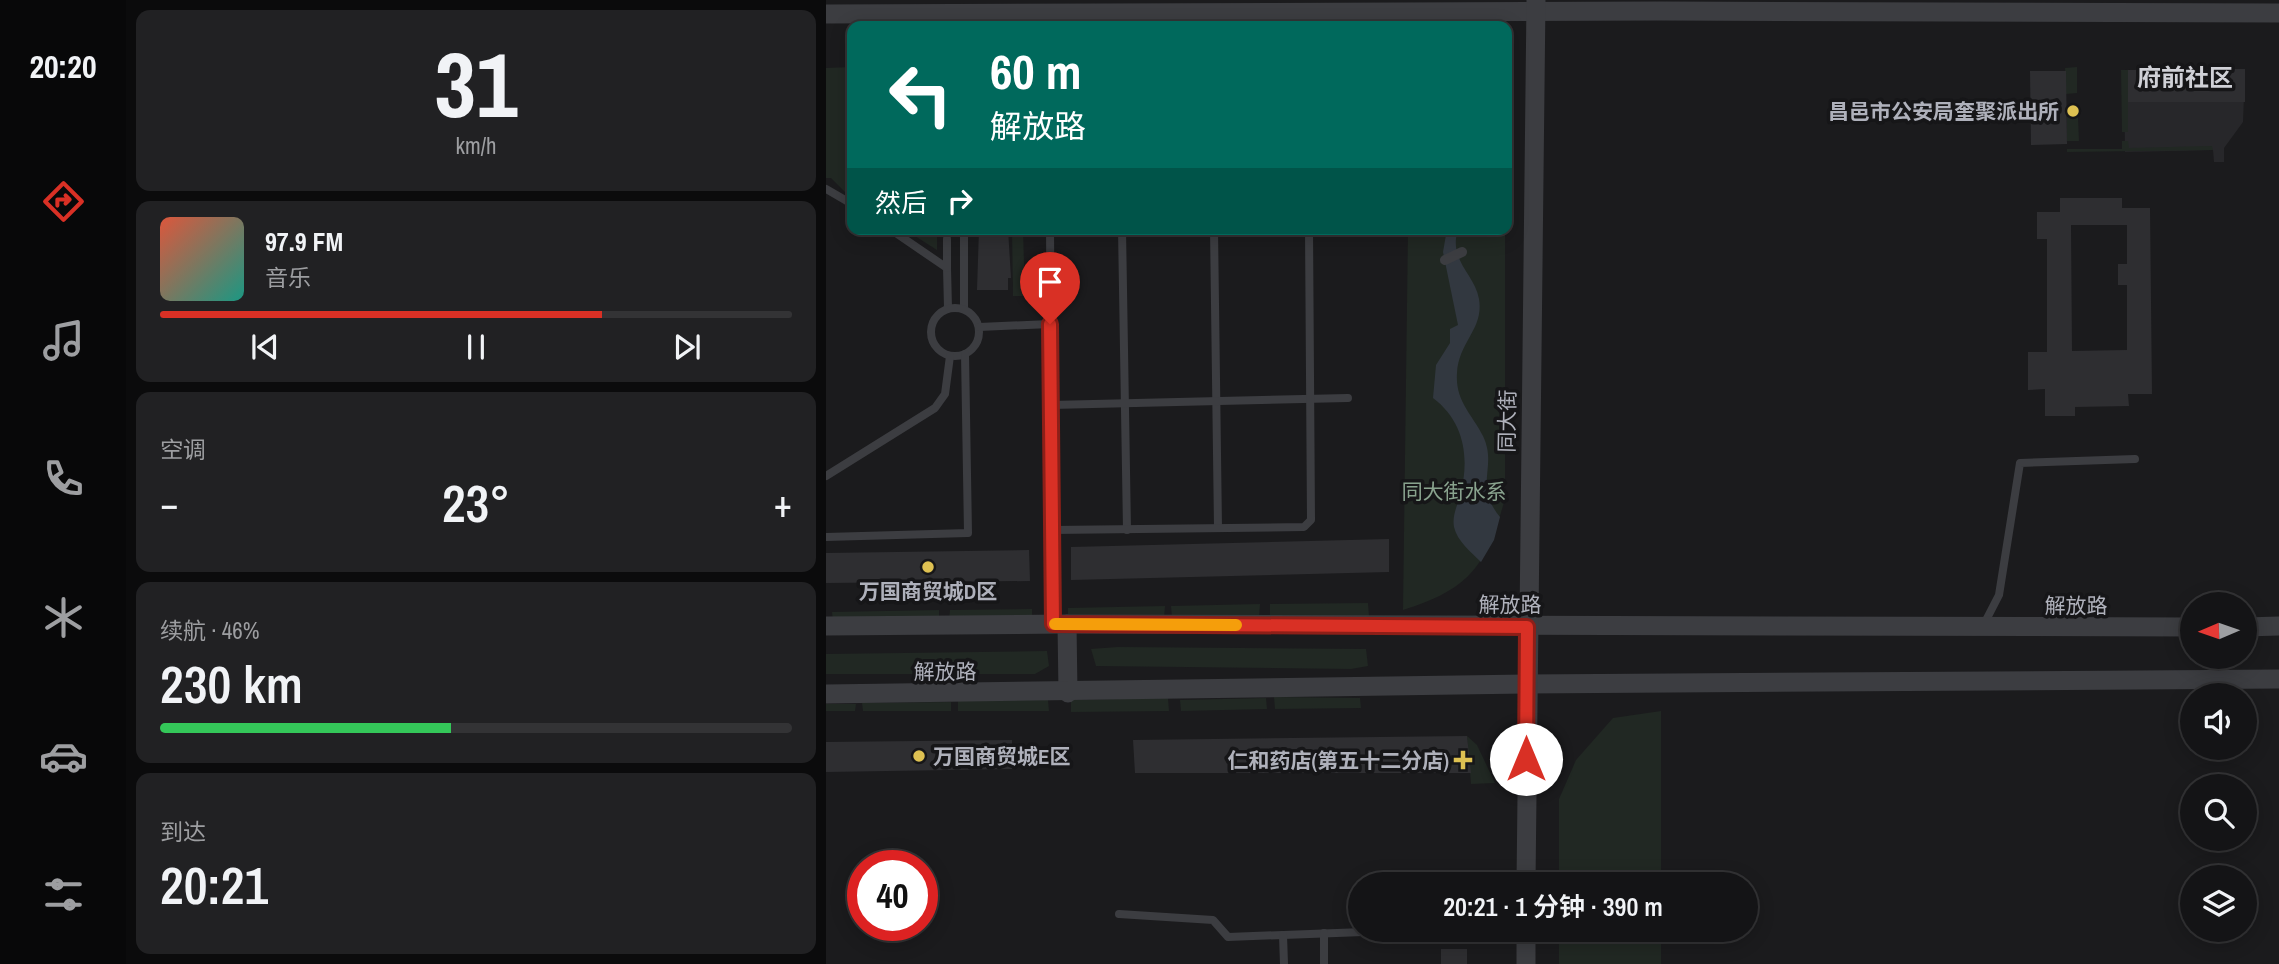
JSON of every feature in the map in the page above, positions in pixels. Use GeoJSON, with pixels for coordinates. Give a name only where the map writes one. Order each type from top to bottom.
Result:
{"type":"FeatureCollection","features":[{"type":"Feature","properties":{"kind":"street"},"geometry":{"type":"LineString","coordinates":[[826,14],[1052,6],[1536,6],[2279,13]]}},
{"type":"Feature","properties":{"kind":"street","name":"同大街"},"geometry":{"type":"LineString","coordinates":[[1526,872],[1526,684],[1536,6]]}},
{"type":"Feature","properties":{"kind":"street"},"geometry":{"type":"LineString","coordinates":[[1445,260],[1462,252]]}},
{"type":"Feature","properties":{"kind":"street"},"geometry":{"type":"LineString","coordinates":[[1060,624],[1068,693]]}},
{"type":"Feature","properties":{"kind":"street","name":"解放路"},"geometry":{"type":"LineString","coordinates":[[826,626],[1060,624],[1982,629],[2180,627]]}},
{"type":"Feature","properties":{"kind":"street"},"geometry":{"type":"LineString","coordinates":[[2258,627],[2279,626]]}},
{"type":"Feature","properties":{"kind":"street","name":"解放路"},"geometry":{"type":"LineString","coordinates":[[826,694],[1068,693],[1526,684],[2279,679]]}},
{"type":"Feature","properties":{"kind":"street"},"geometry":{"type":"LineString","coordinates":[[1526,942],[1527,964]]}},
{"type":"Feature","properties":{"kind":"lane"},"geometry":{"type":"LineString","coordinates":[[826,189],[847,201]]}},
{"type":"Feature","properties":{"kind":"lane"},"geometry":{"type":"LineString","coordinates":[[899,235],[947,268]]}},
{"type":"Feature","properties":{"kind":"lane"},"geometry":{"type":"LineString","coordinates":[[964,235],[964,309]]}},
{"type":"Feature","properties":{"kind":"lane"},"geometry":{"type":"LineString","coordinates":[[1050,235],[1052,530],[1060,624]]}},
{"type":"Feature","properties":{"kind":"lane"},"geometry":{"type":"LineString","coordinates":[[1122,235],[1127,530]]}},
{"type":"Feature","properties":{"kind":"lane"},"geometry":{"type":"LineString","coordinates":[[1214,235],[1218,528]]}},
{"type":"Feature","properties":{"kind":"lane"},"geometry":{"type":"LineString","coordinates":[[1052,530],[1304,527],[1311,520],[1309,235]]}},
{"type":"Feature","properties":{"kind":"lane"},"geometry":{"type":"LineString","coordinates":[[947,239],[948,308]]}},
{"type":"Feature","properties":{"kind":"lane"},"geometry":{"type":"LineString","coordinates":[[948,308],[964,309],[971,313],[979,327],[977,343],[965,354],[950,356],[937,348],[931,334],[935,318],[948,308]]}},
{"type":"Feature","properties":{"kind":"lane"},"geometry":{"type":"LineString","coordinates":[[979,327],[1050,324]]}},
{"type":"Feature","properties":{"kind":"lane"},"geometry":{"type":"LineString","coordinates":[[826,537],[968,533],[965,354]]}},
{"type":"Feature","properties":{"kind":"lane"},"geometry":{"type":"LineString","coordinates":[[826,476],[935,408],[945,394],[950,356]]}},
{"type":"Feature","properties":{"kind":"lane"},"geometry":{"type":"LineString","coordinates":[[1051,405],[1348,398]]}},
{"type":"Feature","properties":{"kind":"lane"},"geometry":{"type":"LineString","coordinates":[[1982,629],[1999,595],[2020,463],[2135,459]]}},
{"type":"Feature","properties":{"kind":"lane"},"geometry":{"type":"LineString","coordinates":[[1119,914],[1213,920],[1228,937],[1348,932]]}},
{"type":"Feature","properties":{"kind":"lane"},"geometry":{"type":"LineString","coordinates":[[1324,933],[1324,964]]}},
{"type":"Feature","properties":{"kind":"lane"},"geometry":{"type":"LineString","coordinates":[[1283,935],[1284,964]]}},
{"type":"Feature","properties":{"kind":"shaded area"},"geometry":{"type":"Polygon","coordinates":[[[2245,69],[2243,122],[2224,148],[2224,162],[2214,162],[2213,150],[2125,152],[2124,70],[2245,69]]]}},
{"type":"Feature","properties":{"kind":"shaded area"},"geometry":{"type":"Polygon","coordinates":[[[1446,235],[1457,235],[1459,259],[1477,290],[1479,299],[1478,319],[1462,352],[1457,383],[1461,399],[1487,447],[1488,495],[1500,517],[1494,540],[1481,562],[1461,542],[1454,527],[1454,515],[1463,482],[1462,442],[1452,418],[1433,398],[1436,365],[1450,343],[1450,329],[1458,325],[1443,252],[1446,235]]]}},
{"type":"Feature","properties":{"kind":"green space"},"geometry":{"type":"Polygon","coordinates":[[[847,67],[847,194],[831,178],[826,178],[826,68],[847,67]]]}},
{"type":"Feature","properties":{"kind":"green space"},"geometry":{"type":"Polygon","coordinates":[[[2077,67],[2077,93],[2066,94],[2065,68],[2077,67]]]}},
{"type":"Feature","properties":{"kind":"green space"},"geometry":{"type":"Polygon","coordinates":[[[2121,70],[2128,70],[2128,132],[2122,132],[2121,70]]]}},
{"type":"Feature","properties":{"kind":"green space"},"geometry":{"type":"Polygon","coordinates":[[[2067,117],[2078,117],[2079,141],[2067,141],[2067,117]]]}},
{"type":"Feature","properties":{"kind":"green space"},"geometry":{"type":"Polygon","coordinates":[[[2122,141],[2128,141],[2129,148],[2212,146],[2213,150],[2067,152],[2067,149],[2122,149],[2122,141]]]}},
{"type":"Feature","properties":{"kind":"green space"},"geometry":{"type":"Polygon","coordinates":[[[913,235],[937,235],[937,250],[913,235]]]}},
{"type":"Feature","properties":{"kind":"green space"},"geometry":{"type":"Polygon","coordinates":[[[1012,235],[1023,235],[1025,296],[1013,296],[1012,235]]]}},
{"type":"Feature","properties":{"kind":"green space","name":"同大街水系"},"geometry":{"type":"Polygon","coordinates":[[[1408,235],[1505,235],[1505,499],[1490,542],[1472,572],[1445,593],[1403,610],[1408,235]]]}},
{"type":"Feature","properties":{"kind":"green space"},"geometry":{"type":"Polygon","coordinates":[[[1368,603],[1369,616],[1270,617],[1270,604],[1368,603]]]}},
{"type":"Feature","properties":{"kind":"green space"},"geometry":{"type":"Polygon","coordinates":[[[1260,604],[1259,618],[1172,618],[1171,606],[1260,604]]]}},
{"type":"Feature","properties":{"kind":"green space"},"geometry":{"type":"Polygon","coordinates":[[[1165,606],[1164,618],[1068,619],[1068,608],[1165,606]]]}},
{"type":"Feature","properties":{"kind":"green space"},"geometry":{"type":"Polygon","coordinates":[[[1032,609],[1032,619],[949,621],[950,610],[1032,609]]]}},
{"type":"Feature","properties":{"kind":"green space"},"geometry":{"type":"Polygon","coordinates":[[[939,610],[939,621],[833,622],[832,612],[939,610]]]}},
{"type":"Feature","properties":{"kind":"green space"},"geometry":{"type":"Polygon","coordinates":[[[1091,649],[1366,649],[1368,666],[1351,669],[1096,666],[1091,649]]]}},
{"type":"Feature","properties":{"kind":"green space"},"geometry":{"type":"Polygon","coordinates":[[[1047,651],[1049,666],[1035,674],[826,674],[826,654],[1047,651]]]}},
{"type":"Feature","properties":{"kind":"green space"},"geometry":{"type":"Polygon","coordinates":[[[1274,697],[1360,698],[1361,708],[1275,709],[1274,697]]]}},
{"type":"Feature","properties":{"kind":"green space"},"geometry":{"type":"Polygon","coordinates":[[[1168,698],[1169,711],[1071,712],[1071,700],[1168,698]]]}},
{"type":"Feature","properties":{"kind":"green space"},"geometry":{"type":"Polygon","coordinates":[[[1266,698],[1267,709],[1181,711],[1180,700],[1266,698]]]}},
{"type":"Feature","properties":{"kind":"green space"},"geometry":{"type":"Polygon","coordinates":[[[1048,700],[1049,711],[958,711],[958,701],[1048,700]]]}},
{"type":"Feature","properties":{"kind":"green space"},"geometry":{"type":"Polygon","coordinates":[[[951,702],[951,711],[863,711],[862,703],[951,702]]]}},
{"type":"Feature","properties":{"kind":"green space"},"geometry":{"type":"Polygon","coordinates":[[[826,704],[856,704],[855,711],[826,711],[826,704]]]}},
{"type":"Feature","properties":{"kind":"green space"},"geometry":{"type":"Polygon","coordinates":[[[1661,711],[1661,872],[1559,872],[1559,799],[1576,760],[1613,718],[1661,711]]]}},
{"type":"Feature","properties":{"kind":"green space"},"geometry":{"type":"Polygon","coordinates":[[[1467,736],[1477,745],[1495,783],[1471,784],[1467,736]]]}},
{"type":"Feature","properties":{"kind":"green space"},"geometry":{"type":"Polygon","coordinates":[[[1559,942],[1661,942],[1661,964],[1559,964],[1559,942]]]}},
{"type":"Feature","properties":{"kind":"building"},"geometry":{"type":"Polygon","coordinates":[[[2245,69],[2245,102],[2128,102],[2128,70],[2245,69]]]}},
{"type":"Feature","properties":{"kind":"building"},"geometry":{"type":"Polygon","coordinates":[[[2030,71],[2066,71],[2067,144],[2031,145],[2030,71]]]}},
{"type":"Feature","properties":{"kind":"building"},"geometry":{"type":"Polygon","coordinates":[[[2060,198],[2122,198],[2122,208],[2150,208],[2152,394],[2128,394],[2129,406],[2075,407],[2075,416],[2045,416],[2045,389],[2028,390],[2028,352],[2047,352],[2047,239],[2037,239],[2037,212],[2060,212],[2060,198]],[[2071,225],[2072,351],[2127,350],[2127,285],[2118,285],[2118,264],[2127,264],[2127,225],[2071,225]]]}},
{"type":"Feature","properties":{"kind":"building"},"geometry":{"type":"Polygon","coordinates":[[[979,235],[1008,235],[1011,278],[1008,278],[1008,290],[977,290],[979,235]]]}},
{"type":"Feature","properties":{"kind":"building"},"geometry":{"type":"Polygon","coordinates":[[[1389,539],[1389,572],[1071,580],[1071,547],[1389,539]]]}},
{"type":"Feature","properties":{"kind":"building","name":"万国商贸城D区"},"geometry":{"type":"Polygon","coordinates":[[[1029,550],[1030,581],[826,583],[826,553],[1029,550]]]}},
{"type":"Feature","properties":{"kind":"building"},"geometry":{"type":"Polygon","coordinates":[[[1467,736],[1471,773],[1135,773],[1133,740],[1467,736]]]}},
{"type":"Feature","properties":{"kind":"building","name":"万国商贸城E区"},"geometry":{"type":"Polygon","coordinates":[[[1012,740],[1012,769],[826,772],[826,742],[1012,740]]]}},
{"type":"Feature","properties":{"kind":"building"},"geometry":{"type":"Polygon","coordinates":[[[1441,949],[1467,949],[1467,964],[1441,964],[1441,949]]]}},
{"type":"Feature","properties":{"kind":"slow traffic"},"geometry":{"type":"LineString","coordinates":[[1055,624],[1236,625]]}},
{"type":"Feature","properties":{"kind":"place","name":"昌邑市公安局奎聚派出所"},"geometry":{"type":"Point","coordinates":[2073,111]}},
{"type":"Feature","properties":{"kind":"place","name":"万国商贸城D区"},"geometry":{"type":"Point","coordinates":[928,567]}},
{"type":"Feature","properties":{"kind":"place","name":"万国商贸城E区"},"geometry":{"type":"Point","coordinates":[919,756]}},
{"type":"Feature","properties":{"kind":"place","name":"仁和药店(第五十二分店)"},"geometry":{"type":"Point","coordinates":[1463,760]}},
{"type":"Feature","properties":{"kind":"district","name":"府前社区"},"geometry":{"type":"Point","coordinates":[2185,77]}},
{"type":"Feature","properties":{"kind":"route"},"geometry":{"type":"LineString","coordinates":[[1050,324],[1053,624],[1527,627],[1526,759]]}}]}
